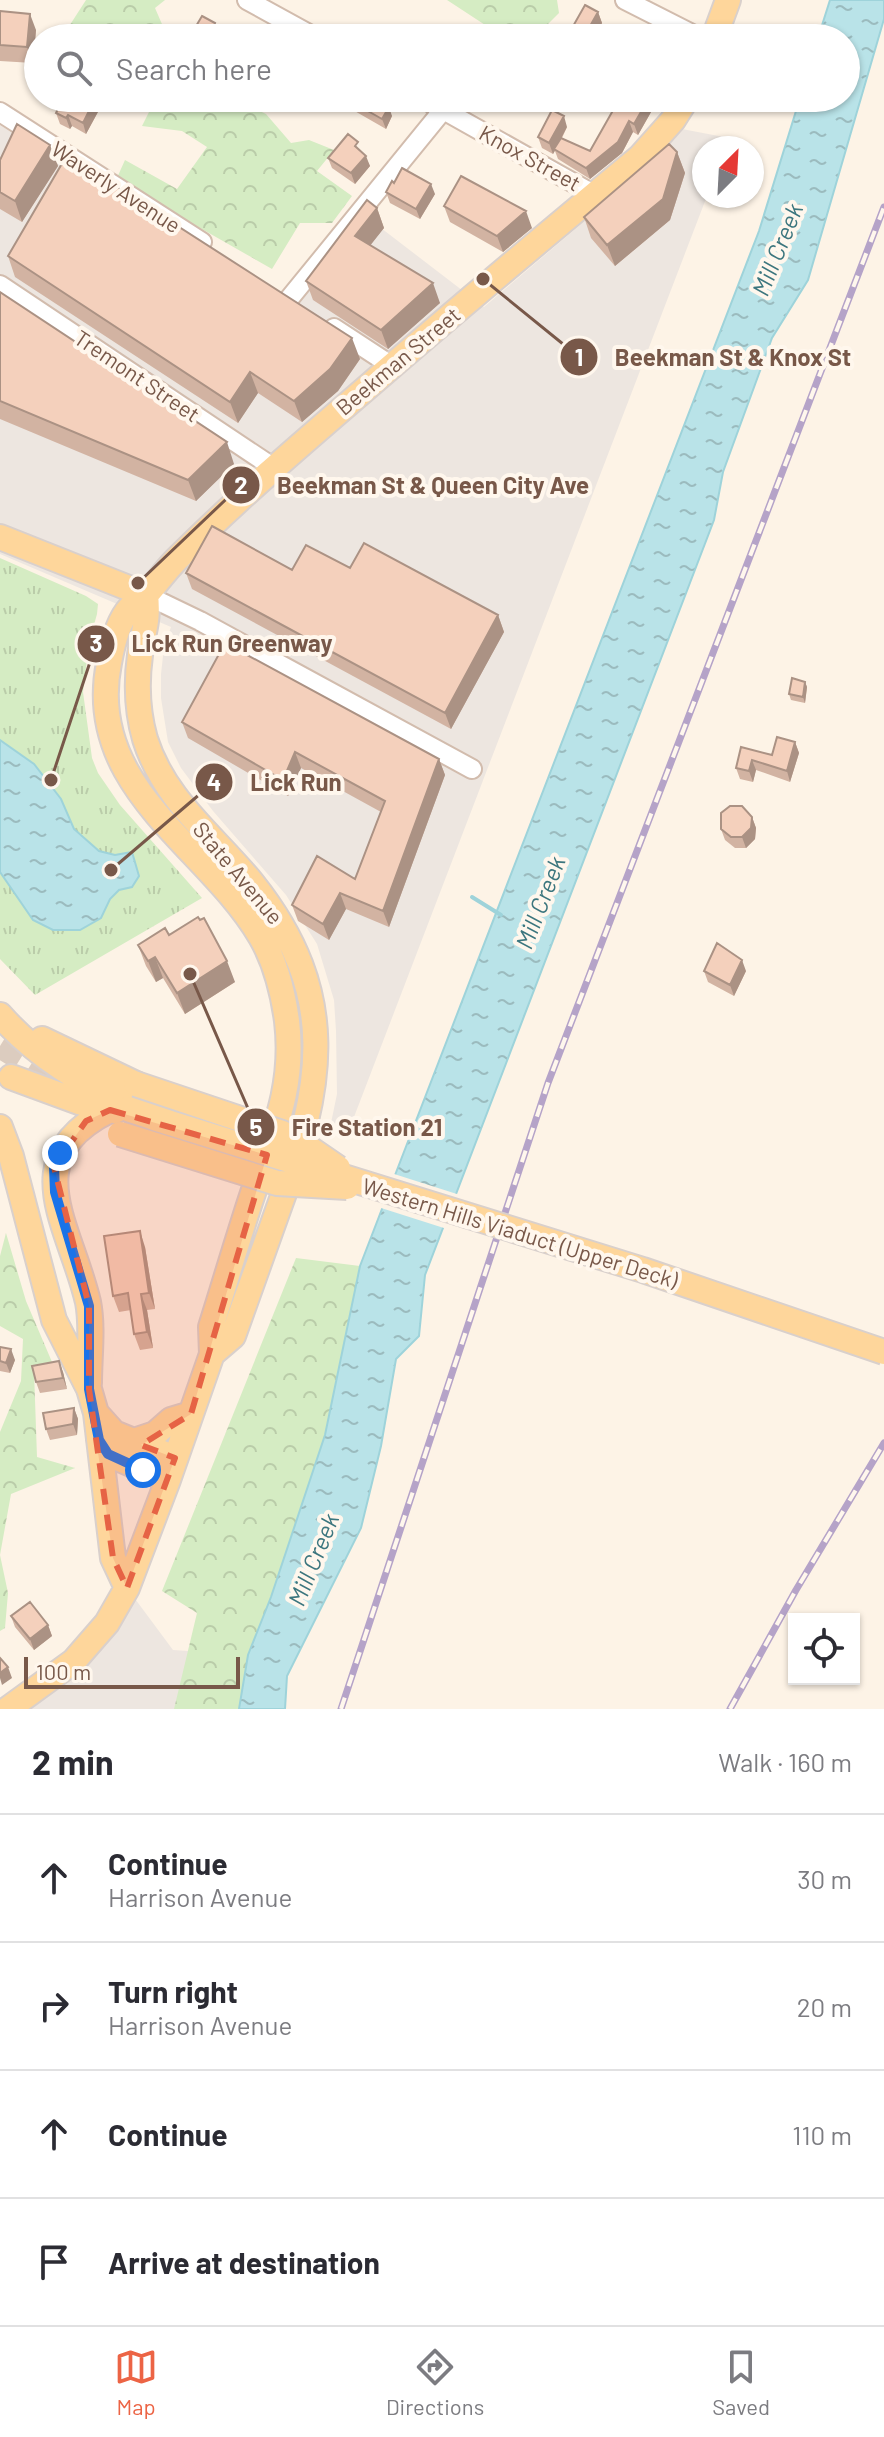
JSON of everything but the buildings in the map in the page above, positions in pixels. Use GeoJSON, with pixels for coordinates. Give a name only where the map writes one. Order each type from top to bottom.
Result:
{"type":"FeatureCollection","features":[{"type":"Feature","properties":{"kind":"main road"},"geometry":{"type":"LineString","coordinates":[[719,24],[728,0]]}},
{"type":"Feature","properties":{"kind":"main road","name":"Beekman Street"},"geometry":{"type":"LineString","coordinates":[[146,595],[176,560],[274,468],[595,195],[656,141],[677,112]]}},
{"type":"Feature","properties":{"kind":"main road"},"geometry":{"type":"LineString","coordinates":[[0,537],[146,595]]}},
{"type":"Feature","properties":{"kind":"main road","name":"State Avenue"},"geometry":{"type":"LineString","coordinates":[[8,1709],[74,1661],[107,1623],[127,1588],[212,1354],[233,1336],[299,1154],[313,1095],[315,1035],[302,967],[282,926],[252,883],[168,789],[151,756],[141,723],[137,691],[140,652],[148,618],[146,595]]}},
{"type":"Feature","properties":{"kind":"main road"},"geometry":{"type":"LineString","coordinates":[[5,1018],[73,1056],[136,1084],[282,1133],[374,1191]]}},
{"type":"Feature","properties":{"kind":"main road","name":"Western Hills Viaduct (Upper Deck)"},"geometry":{"type":"LineString","coordinates":[[5,1018],[53,1063],[97,1091],[154,1118]]}},
{"type":"Feature","properties":{"kind":"main road"},"geometry":{"type":"LineString","coordinates":[[6,1073],[46,1100],[86,1121],[277,1183],[374,1191]]}},
{"type":"Feature","properties":{"kind":"main road","name":"Western Hills Viaduct (Upper Deck)"},"geometry":{"type":"LineString","coordinates":[[6,1073],[79,1102],[154,1118],[643,1270],[884,1353]]}},
{"type":"Feature","properties":{"kind":"main road"},"geometry":{"type":"LineString","coordinates":[[89,1389],[89,1306],[55,1192],[54,1167],[60,1153],[86,1121],[119,1109],[374,1191],[646,1273],[884,1353]]}},
{"type":"Feature","properties":{"kind":"main road"},"geometry":{"type":"LineString","coordinates":[[0,1127],[11,1156],[54,1320],[89,1389],[96,1413],[101,1477],[113,1558],[127,1588]]}},
{"type":"Feature","properties":{"kind":"main road"},"geometry":{"type":"LineString","coordinates":[[96,1413],[114,1433],[172,1469]]}},
{"type":"Feature","properties":{"kind":"main road"},"geometry":{"type":"LineString","coordinates":[[131,1442],[155,1434],[171,1420],[191,1414]]}},
{"type":"Feature","properties":{"kind":"main road"},"geometry":{"type":"LineString","coordinates":[[99,1440],[108,1454],[172,1469]]}},
{"type":"Feature","properties":{"kind":"street"},"geometry":{"type":"LineString","coordinates":[[247,0],[291,24]]}},
{"type":"Feature","properties":{"kind":"street"},"geometry":{"type":"LineString","coordinates":[[625,0],[672,24]]}},
{"type":"Feature","properties":{"kind":"street","name":"Waverly Avenue"},"geometry":{"type":"LineString","coordinates":[[0,112],[212,249]]}},
{"type":"Feature","properties":{"kind":"street"},"geometry":{"type":"LineString","coordinates":[[392,366],[296,303],[441,112]]}},
{"type":"Feature","properties":{"kind":"street","name":"Knox Street"},"geometry":{"type":"LineString","coordinates":[[447,112],[595,195]]}},
{"type":"Feature","properties":{"kind":"street","name":"Tremont Street"},"geometry":{"type":"LineString","coordinates":[[0,285],[274,468]]}},
{"type":"Feature","properties":{"kind":"street"},"geometry":{"type":"LineString","coordinates":[[146,595],[191,616],[472,769]]}},
{"type":"Feature","properties":{"kind":"highlighted area"},"geometry":{"type":"Polygon","coordinates":[[[110,1110],[267,1155],[191,1414],[141,1445],[175,1458],[127,1588],[113,1558],[89,1389],[89,1306],[54,1167],[86,1121],[110,1110]]]}},
{"type":"Feature","properties":{"kind":"shaded area"},"geometry":{"type":"Polygon","coordinates":[[[0,125],[287,310],[364,215],[484,307],[648,167],[682,129],[719,136],[692,136],[692,208],[702,208],[349,1130],[331,1123],[337,1094],[334,1000],[317,944],[286,895],[213,811],[181,768],[168,742],[161,698],[161,674],[164,647],[171,627],[0,554],[0,125]]]}},
{"type":"Feature","properties":{"kind":"shaded area"},"geometry":{"type":"Polygon","coordinates":[[[127,1588],[173,1650],[248,1655],[239,1709],[8,1709],[74,1661],[127,1588]]]}},
{"type":"Feature","properties":{"kind":"green space"},"geometry":{"type":"Polygon","coordinates":[[[86,0],[165,0],[155,8],[162,24],[71,24],[86,0]]]}},
{"type":"Feature","properties":{"kind":"green space"},"geometry":{"type":"Polygon","coordinates":[[[447,0],[557,0],[559,13],[548,24],[484,24],[447,0]]]}},
{"type":"Feature","properties":{"kind":"green space"},"geometry":{"type":"Polygon","coordinates":[[[149,112],[262,112],[291,143],[309,140],[334,150],[317,171],[352,196],[332,223],[300,223],[272,269],[116,180],[125,160],[177,189],[207,147],[182,131],[142,126],[149,112]]]}},
{"type":"Feature","properties":{"kind":"green space"},"geometry":{"type":"Polygon","coordinates":[[[0,558],[98,604],[83,692],[92,758],[98,773],[120,805],[202,898],[35,995],[0,959],[0,558]]]}},
{"type":"Feature","properties":{"kind":"green space"},"geometry":{"type":"Polygon","coordinates":[[[6,1233],[26,1301],[52,1362],[34,1371],[37,1457],[75,1468],[11,1494],[0,1555],[0,1432],[21,1381],[23,1339],[0,1326],[0,1256],[6,1233]]]}},
{"type":"Feature","properties":{"kind":"green space"},"geometry":{"type":"Polygon","coordinates":[[[296,1258],[360,1266],[325,1435],[271,1597],[248,1655],[239,1709],[174,1709],[197,1613],[162,1591],[296,1258]]]}},
{"type":"Feature","properties":{"kind":"green space"},"geometry":{"type":"Polygon","coordinates":[[[0,1555],[8,1593],[5,1628],[0,1631],[0,1555]]]}},
{"type":"Feature","properties":{"kind":"water"},"geometry":{"type":"Polygon","coordinates":[[[830,0],[884,0],[884,19],[860,101],[860,24],[822,24],[830,0]]]}},
{"type":"Feature","properties":{"kind":"water","name":"Mill Creek"},"geometry":{"type":"Polygon","coordinates":[[[796,112],[857,112],[808,280],[772,338],[723,472],[714,520],[425,1275],[419,1336],[396,1359],[381,1446],[361,1528],[287,1676],[285,1709],[239,1709],[248,1655],[271,1597],[325,1435],[360,1266],[759,231],[796,112]]]}},
{"type":"Feature","properties":{"kind":"water"},"geometry":{"type":"Polygon","coordinates":[[[0,740],[34,764],[61,799],[74,829],[99,851],[115,855],[132,852],[139,876],[132,887],[119,890],[110,899],[101,918],[80,930],[53,930],[33,920],[0,872],[0,740]]]}},
{"type":"Feature","properties":{"kind":"pier"},"geometry":{"type":"Polygon","coordinates":[[[391,1173],[460,1195],[447,1229],[378,1207],[391,1173]]]}},
{"type":"Feature","properties":{"kind":"waterway"},"geometry":{"type":"LineString","coordinates":[[472,897],[501,915]]}},
{"type":"Feature","properties":{"kind":"tunnel"},"geometry":{"type":"LineString","coordinates":[[0,1046],[56,1081],[92,1095]]}},
{"type":"Feature","properties":{"kind":"railway"},"geometry":{"type":"LineString","coordinates":[[341,1709],[548,1083],[884,207]]}},
{"type":"Feature","properties":{"kind":"railway"},"geometry":{"type":"LineString","coordinates":[[730,1709],[796,1590],[884,1443]]}},
{"type":"Feature","properties":{"kind":"place","name":"Beekman St & Knox St"},"geometry":{"type":"Point","coordinates":[483,279]}},
{"type":"Feature","properties":{"kind":"place","name":"Beekman St & Queen City Ave"},"geometry":{"type":"Point","coordinates":[138,583]}},
{"type":"Feature","properties":{"kind":"place","name":"Lick Run Greenway"},"geometry":{"type":"Point","coordinates":[51,780]}},
{"type":"Feature","properties":{"kind":"place","name":"Lick Run"},"geometry":{"type":"Point","coordinates":[111,870]}},
{"type":"Feature","properties":{"kind":"place","name":"Fire Station 21"},"geometry":{"type":"Point","coordinates":[190,974]}},
{"type":"Feature","properties":{"kind":"route"},"geometry":{"type":"LineString","coordinates":[[60,1153],[54,1167],[55,1192],[89,1306],[89,1389],[99,1440],[108,1454],[143,1470]]}}]}
